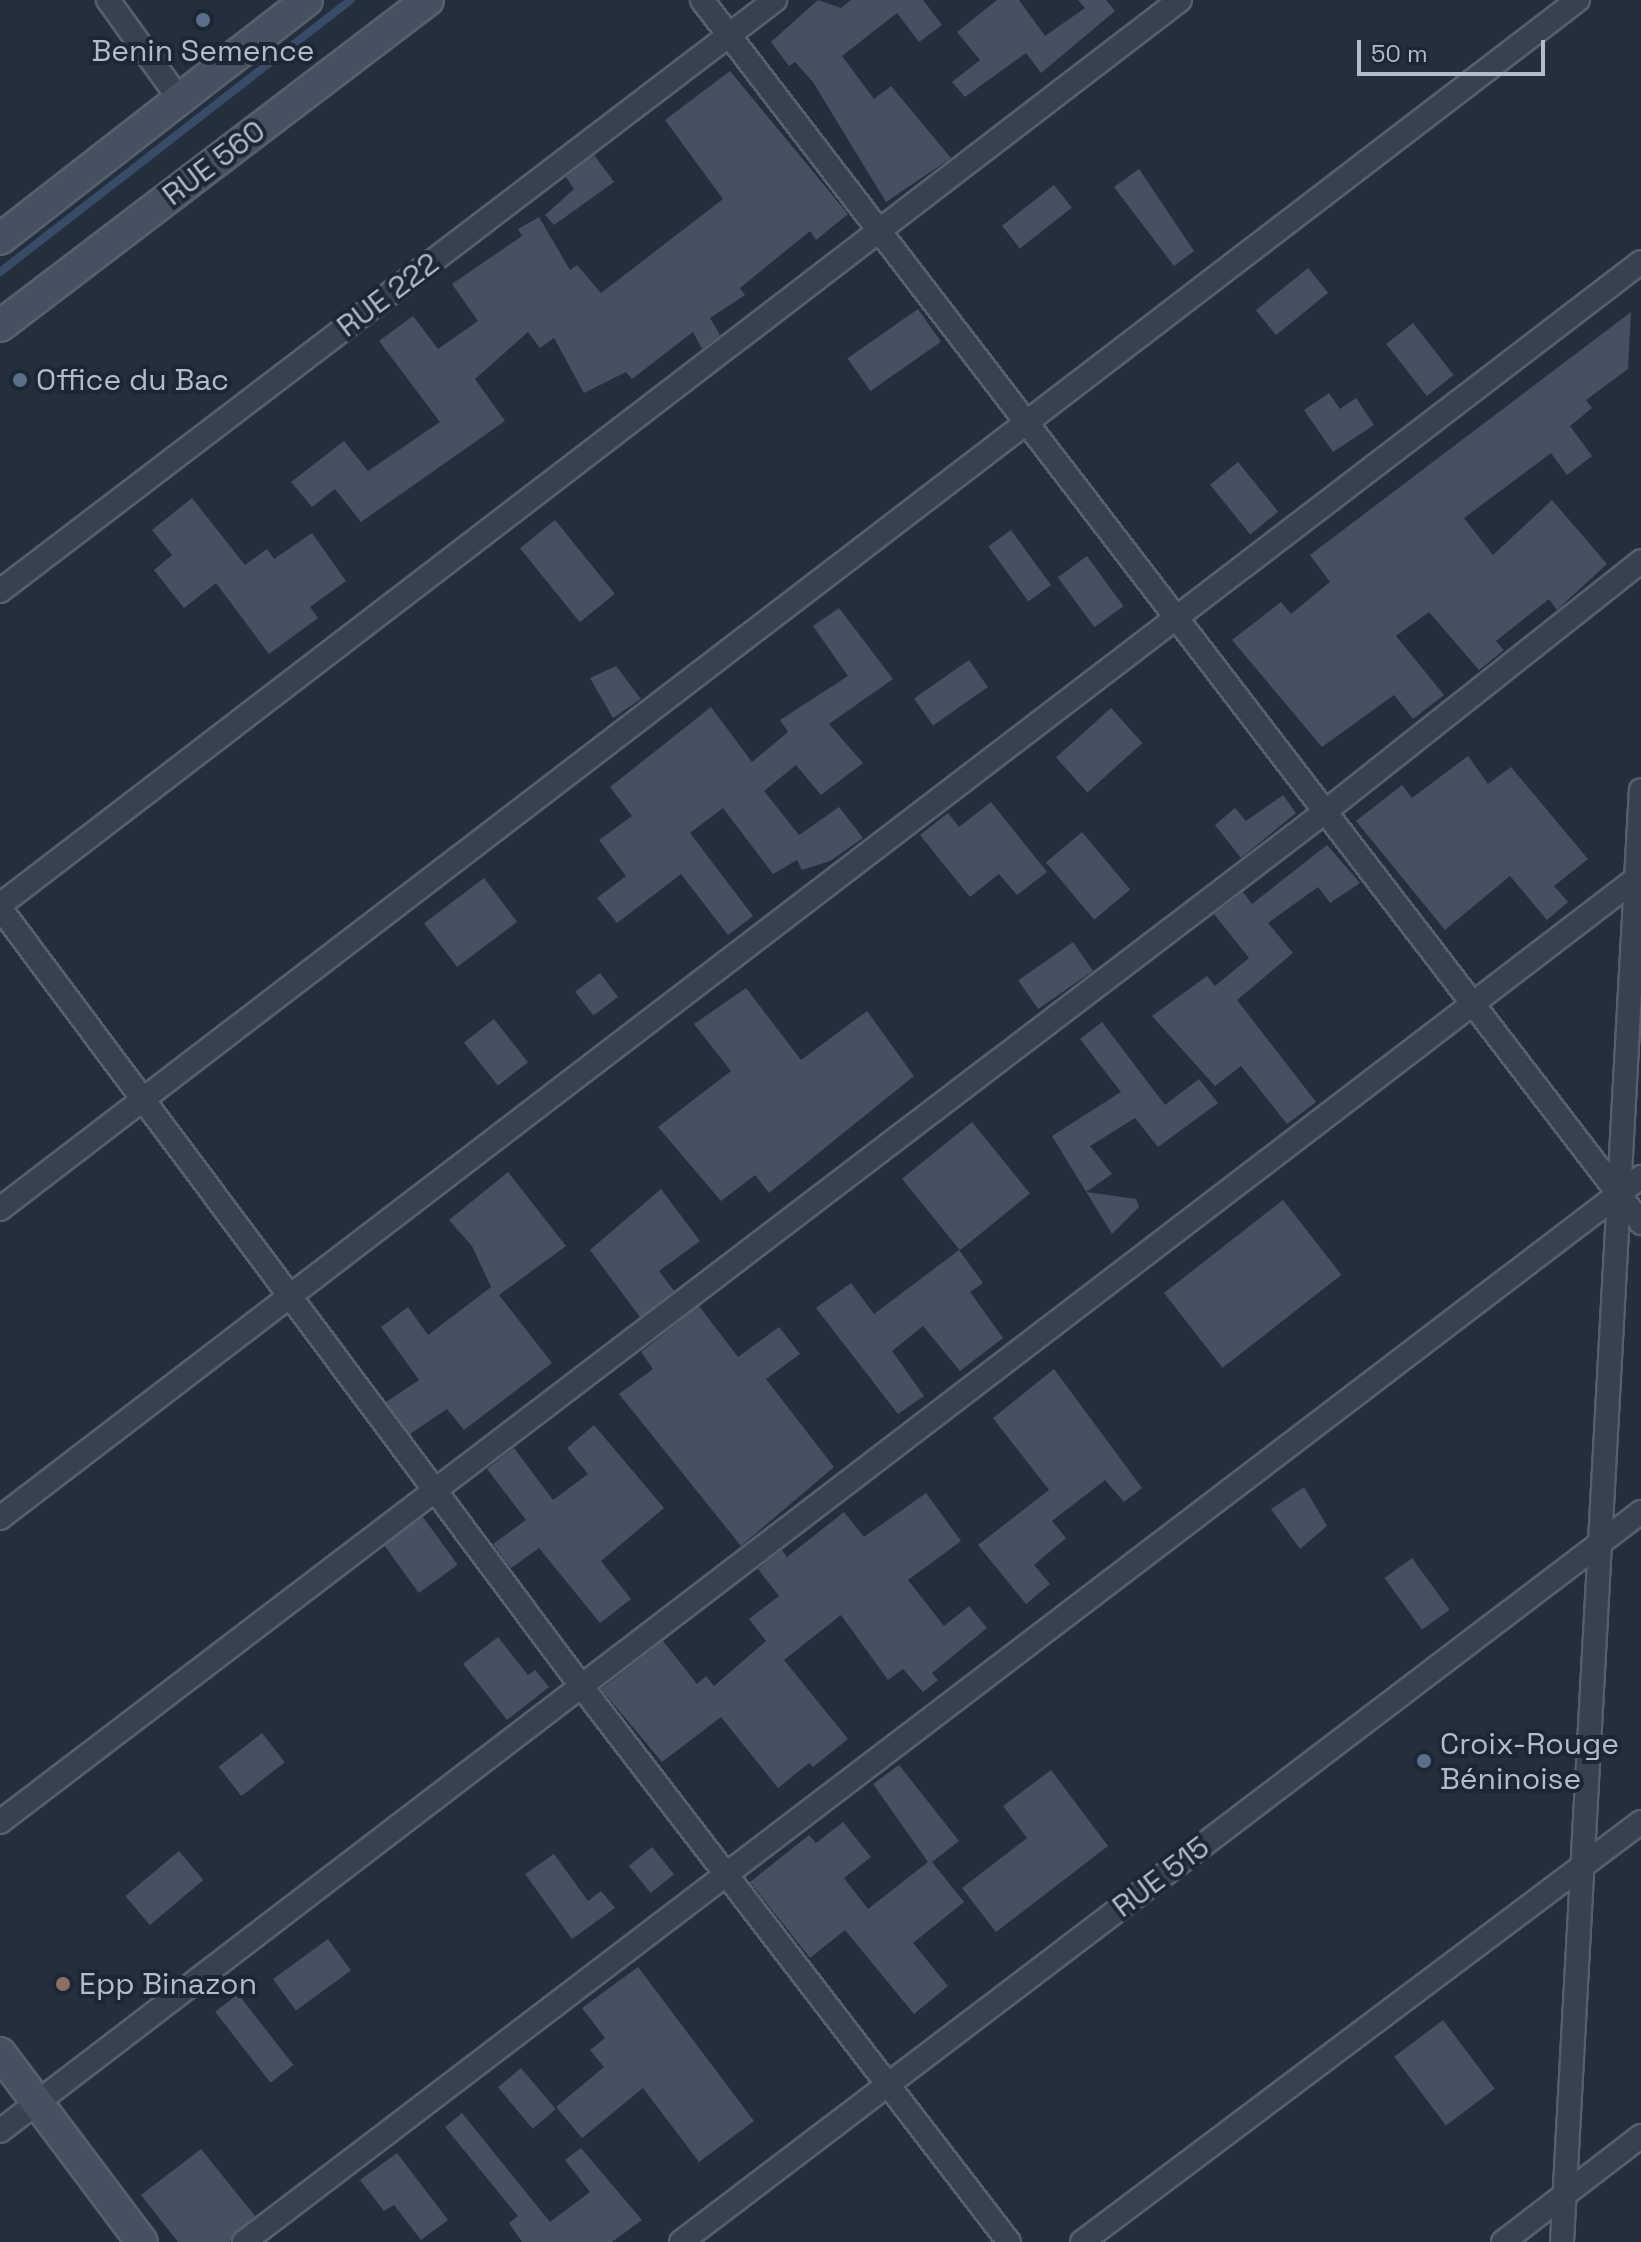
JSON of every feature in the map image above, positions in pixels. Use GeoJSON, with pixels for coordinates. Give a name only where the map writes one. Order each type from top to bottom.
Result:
{"type":"FeatureCollection","features":[{"type":"Feature","properties":{"kind":"main road"},"geometry":{"type":"LineString","coordinates":[[0,239],[178,97],[307,0]]}},
{"type":"Feature","properties":{"kind":"main road","name":"RUE 560"},"geometry":{"type":"LineString","coordinates":[[0,326],[428,0]]}},
{"type":"Feature","properties":{"kind":"main road"},"geometry":{"type":"LineString","coordinates":[[0,2053],[142,2242]]}},
{"type":"Feature","properties":{"kind":"street"},"geometry":{"type":"LineString","coordinates":[[108,0],[178,97]]}},
{"type":"Feature","properties":{"kind":"street"},"geometry":{"type":"LineString","coordinates":[[702,0],[1641,1223]]}},
{"type":"Feature","properties":{"kind":"street","name":"RUE 222"},"geometry":{"type":"LineString","coordinates":[[0,591],[775,0]]}},
{"type":"Feature","properties":{"kind":"street"},"geometry":{"type":"LineString","coordinates":[[1009,2242],[884,2086],[724,1876],[291,1296],[140,1103],[0,907],[1180,0]]}},
{"type":"Feature","properties":{"kind":"street"},"geometry":{"type":"LineString","coordinates":[[0,1209],[1029,425],[1578,0]]}},
{"type":"Feature","properties":{"kind":"street"},"geometry":{"type":"LineString","coordinates":[[0,1518],[1179,620],[1641,262]]}},
{"type":"Feature","properties":{"kind":"street"},"geometry":{"type":"LineString","coordinates":[[0,1822],[1326,811],[1641,561]]}},
{"type":"Feature","properties":{"kind":"street"},"geometry":{"type":"LineString","coordinates":[[1562,2242],[1639,877],[1641,790]]}},
{"type":"Feature","properties":{"kind":"street"},"geometry":{"type":"LineString","coordinates":[[0,2131],[1639,877]]}},
{"type":"Feature","properties":{"kind":"street"},"geometry":{"type":"LineString","coordinates":[[244,2242],[1641,1177]]}},
{"type":"Feature","properties":{"kind":"street","name":"RUE 515"},"geometry":{"type":"LineString","coordinates":[[681,2242],[1641,1512]]}},
{"type":"Feature","properties":{"kind":"street"},"geometry":{"type":"LineString","coordinates":[[1082,2242],[1641,1822]]}},
{"type":"Feature","properties":{"kind":"street"},"geometry":{"type":"LineString","coordinates":[[1503,2242],[1641,2136]]}},
{"type":"Feature","properties":{"kind":"building"},"geometry":{"type":"Polygon","coordinates":[[[818,0],[841,8],[851,0],[923,0],[942,25],[919,42],[897,13],[842,56],[874,99],[891,86],[951,158],[886,202],[813,82],[795,62],[789,66],[771,42],[818,0]]]}},
{"type":"Feature","properties":{"kind":"building"},"geometry":{"type":"Polygon","coordinates":[[[997,0],[1019,0],[1045,36],[1085,8],[1078,0],[1106,0],[1115,11],[1041,73],[1026,53],[965,97],[952,82],[980,60],[957,32],[997,0]]]}},
{"type":"Feature","properties":{"kind":"building"},"geometry":{"type":"Polygon","coordinates":[[[730,71],[848,214],[816,240],[810,231],[740,288],[745,295],[710,318],[720,335],[702,349],[693,332],[632,379],[626,372],[584,393],[554,338],[540,348],[528,332],[475,379],[505,421],[361,522],[335,489],[312,507],[291,482],[344,441],[368,471],[440,422],[379,341],[413,316],[438,349],[478,321],[452,284],[522,236],[518,229],[539,217],[570,270],[577,265],[601,293],[723,199],[665,120],[730,71]]]}},
{"type":"Feature","properties":{"kind":"building"},"geometry":{"type":"Polygon","coordinates":[[[594,155],[614,182],[554,225],[545,215],[574,189],[566,177],[594,155]]]}},
{"type":"Feature","properties":{"kind":"building"},"geometry":{"type":"Polygon","coordinates":[[[1139,169],[1194,251],[1174,266],[1114,187],[1139,169]]]}},
{"type":"Feature","properties":{"kind":"building"},"geometry":{"type":"Polygon","coordinates":[[[1054,185],[1072,208],[1020,248],[1002,226],[1054,185]]]}},
{"type":"Feature","properties":{"kind":"building"},"geometry":{"type":"Polygon","coordinates":[[[1308,268],[1328,293],[1276,335],[1256,310],[1308,268]]]}},
{"type":"Feature","properties":{"kind":"building"},"geometry":{"type":"Polygon","coordinates":[[[918,309],[941,342],[870,391],[848,358],[918,309]]]}},
{"type":"Feature","properties":{"kind":"building"},"geometry":{"type":"Polygon","coordinates":[[[1631,312],[1628,369],[1586,400],[1592,408],[1570,426],[1592,456],[1567,475],[1551,453],[1464,518],[1493,555],[1552,500],[1607,564],[1557,610],[1549,599],[1496,641],[1504,650],[1479,670],[1429,612],[1396,636],[1444,695],[1413,719],[1394,695],[1322,747],[1232,640],[1281,602],[1291,614],[1330,582],[1310,555],[1631,312]]]}},
{"type":"Feature","properties":{"kind":"building"},"geometry":{"type":"Polygon","coordinates":[[[1413,323],[1454,375],[1427,396],[1386,344],[1413,323]]]}},
{"type":"Feature","properties":{"kind":"building"},"geometry":{"type":"Polygon","coordinates":[[[1329,393],[1340,409],[1356,398],[1374,425],[1333,452],[1304,410],[1329,393]]]}},
{"type":"Feature","properties":{"kind":"building"},"geometry":{"type":"Polygon","coordinates":[[[1238,462],[1278,512],[1250,534],[1210,485],[1238,462]]]}},
{"type":"Feature","properties":{"kind":"building"},"geometry":{"type":"Polygon","coordinates":[[[192,498],[245,565],[267,549],[274,559],[312,533],[346,581],[310,607],[318,618],[269,654],[216,583],[184,608],[154,570],[172,555],[152,530],[192,498]]]}},
{"type":"Feature","properties":{"kind":"building"},"geometry":{"type":"Polygon","coordinates":[[[555,520],[615,594],[580,622],[520,548],[555,520]]]}},
{"type":"Feature","properties":{"kind":"building"},"geometry":{"type":"Polygon","coordinates":[[[1011,530],[1051,585],[1028,601],[988,546],[1011,530]]]}},
{"type":"Feature","properties":{"kind":"building"},"geometry":{"type":"Polygon","coordinates":[[[1087,556],[1123,606],[1094,627],[1058,577],[1087,556]]]}},
{"type":"Feature","properties":{"kind":"building"},"geometry":{"type":"Polygon","coordinates":[[[839,608],[893,679],[829,724],[863,763],[821,795],[796,765],[764,791],[799,835],[839,807],[863,838],[830,861],[802,870],[797,860],[773,874],[723,808],[690,833],[753,916],[728,935],[681,874],[617,923],[597,898],[626,876],[599,840],[632,816],[610,787],[711,707],[752,762],[788,732],[780,720],[848,676],[813,626],[839,608]]]}},
{"type":"Feature","properties":{"kind":"building"},"geometry":{"type":"Polygon","coordinates":[[[969,660],[988,687],[933,725],[914,698],[969,660]]]}},
{"type":"Feature","properties":{"kind":"building"},"geometry":{"type":"Polygon","coordinates":[[[616,666],[641,699],[613,718],[590,678],[616,666]]]}},
{"type":"Feature","properties":{"kind":"building"},"geometry":{"type":"Polygon","coordinates":[[[1111,708],[1142,743],[1087,792],[1056,758],[1111,708]]]}},
{"type":"Feature","properties":{"kind":"building"},"geometry":{"type":"Polygon","coordinates":[[[1468,756],[1488,784],[1511,767],[1588,859],[1554,886],[1568,902],[1547,920],[1510,876],[1445,930],[1356,821],[1402,785],[1412,798],[1468,756]]]}},
{"type":"Feature","properties":{"kind":"building"},"geometry":{"type":"Polygon","coordinates":[[[1283,795],[1296,813],[1241,858],[1215,825],[1235,808],[1246,821],[1283,795]]]}},
{"type":"Feature","properties":{"kind":"building"},"geometry":{"type":"Polygon","coordinates":[[[991,802],[1047,872],[1017,895],[999,874],[970,897],[920,835],[948,813],[959,827],[991,802]]]}},
{"type":"Feature","properties":{"kind":"building"},"geometry":{"type":"Polygon","coordinates":[[[1082,832],[1130,889],[1094,920],[1046,862],[1082,832]]]}},
{"type":"Feature","properties":{"kind":"building"},"geometry":{"type":"Polygon","coordinates":[[[1327,845],[1360,883],[1330,903],[1318,887],[1268,923],[1293,953],[1237,1000],[1316,1102],[1287,1124],[1241,1066],[1215,1086],[1152,1016],[1207,976],[1215,986],[1249,958],[1214,914],[1243,892],[1252,904],[1327,845]]]}},
{"type":"Feature","properties":{"kind":"building"},"geometry":{"type":"Polygon","coordinates":[[[484,878],[517,922],[457,967],[424,923],[484,878]]]}},
{"type":"Feature","properties":{"kind":"building"},"geometry":{"type":"Polygon","coordinates":[[[1073,942],[1093,971],[1038,1009],[1018,980],[1073,942]]]}},
{"type":"Feature","properties":{"kind":"building"},"geometry":{"type":"Polygon","coordinates":[[[600,973],[618,997],[593,1016],[575,992],[600,973]]]}},
{"type":"Feature","properties":{"kind":"building"},"geometry":{"type":"Polygon","coordinates":[[[746,988],[801,1060],[867,1011],[914,1076],[769,1193],[755,1175],[721,1201],[658,1127],[731,1071],[694,1024],[746,988]]]}},
{"type":"Feature","properties":{"kind":"building"},"geometry":{"type":"Polygon","coordinates":[[[494,1019],[528,1062],[498,1086],[464,1042],[494,1019]]]}},
{"type":"Feature","properties":{"kind":"building"},"geometry":{"type":"Polygon","coordinates":[[[1102,1022],[1165,1105],[1199,1079],[1218,1103],[1158,1147],[1135,1118],[1090,1146],[1112,1174],[1086,1192],[1052,1136],[1121,1092],[1080,1039],[1102,1022]]]}},
{"type":"Feature","properties":{"kind":"building"},"geometry":{"type":"Polygon","coordinates":[[[972,1122],[1030,1193],[960,1250],[902,1179],[972,1122]]]}},
{"type":"Feature","properties":{"kind":"building"},"geometry":{"type":"Polygon","coordinates":[[[508,1172],[566,1246],[499,1295],[552,1363],[464,1430],[447,1409],[410,1434],[386,1402],[419,1380],[381,1327],[408,1307],[428,1335],[491,1287],[472,1246],[449,1220],[508,1172]]]}},
{"type":"Feature","properties":{"kind":"building"},"geometry":{"type":"Polygon","coordinates":[[[661,1189],[700,1241],[659,1271],[674,1291],[640,1317],[590,1250],[661,1189]]]}},
{"type":"Feature","properties":{"kind":"building"},"geometry":{"type":"Polygon","coordinates":[[[1086,1192],[1136,1199],[1139,1207],[1112,1234],[1086,1192]]]}},
{"type":"Feature","properties":{"kind":"building"},"geometry":{"type":"Polygon","coordinates":[[[1283,1200],[1341,1275],[1222,1368],[1164,1293],[1283,1200]]]}},
{"type":"Feature","properties":{"kind":"building"},"geometry":{"type":"Polygon","coordinates":[[[959,1250],[983,1283],[970,1292],[1003,1338],[960,1371],[923,1326],[892,1351],[924,1396],[898,1414],[816,1308],[851,1283],[874,1314],[959,1250]]]}},
{"type":"Feature","properties":{"kind":"building"},"geometry":{"type":"Polygon","coordinates":[[[699,1306],[738,1357],[779,1327],[800,1354],[766,1379],[834,1467],[741,1546],[619,1394],[653,1369],[641,1352],[699,1306]]]}},
{"type":"Feature","properties":{"kind":"building"},"geometry":{"type":"Polygon","coordinates":[[[1054,1369],[1142,1488],[1124,1502],[1105,1480],[1052,1521],[1066,1538],[1034,1565],[1050,1584],[1026,1604],[978,1545],[1049,1490],[993,1418],[1054,1369]]]}},
{"type":"Feature","properties":{"kind":"building"},"geometry":{"type":"Polygon","coordinates":[[[594,1425],[664,1508],[601,1561],[631,1599],[600,1623],[539,1548],[511,1568],[493,1544],[526,1520],[487,1469],[514,1448],[553,1500],[588,1474],[567,1448],[594,1425]]]}},
{"type":"Feature","properties":{"kind":"building"},"geometry":{"type":"Polygon","coordinates":[[[1304,1487],[1327,1526],[1300,1549],[1271,1509],[1304,1487]]]}},
{"type":"Feature","properties":{"kind":"building"},"geometry":{"type":"Polygon","coordinates":[[[926,1493],[961,1541],[908,1580],[944,1626],[969,1606],[987,1628],[932,1673],[938,1680],[923,1692],[903,1669],[888,1680],[841,1615],[784,1660],[848,1739],[813,1767],[809,1763],[778,1788],[721,1717],[662,1762],[601,1689],[663,1641],[697,1684],[706,1676],[714,1686],[766,1641],[749,1619],[779,1596],[758,1569],[782,1550],[787,1557],[844,1512],[864,1537],[926,1493]]]}},
{"type":"Feature","properties":{"kind":"building"},"geometry":{"type":"Polygon","coordinates":[[[423,1517],[458,1565],[419,1593],[384,1545],[423,1517]]]}},
{"type":"Feature","properties":{"kind":"building"},"geometry":{"type":"Polygon","coordinates":[[[1412,1558],[1450,1610],[1422,1630],[1384,1578],[1412,1558]]]}},
{"type":"Feature","properties":{"kind":"building"},"geometry":{"type":"Polygon","coordinates":[[[498,1637],[528,1675],[535,1670],[549,1687],[507,1720],[463,1664],[498,1637]]]}},
{"type":"Feature","properties":{"kind":"building"},"geometry":{"type":"Polygon","coordinates":[[[262,1733],[285,1762],[241,1796],[219,1767],[262,1733]]]}},
{"type":"Feature","properties":{"kind":"building"},"geometry":{"type":"Polygon","coordinates":[[[899,1765],[959,1841],[932,1862],[964,1902],[913,1943],[948,1986],[914,2014],[845,1930],[810,1958],[750,1882],[809,1835],[816,1843],[843,1822],[871,1857],[844,1878],[868,1909],[928,1862],[873,1784],[899,1765]]]}},
{"type":"Feature","properties":{"kind":"building"},"geometry":{"type":"Polygon","coordinates":[[[1051,1770],[1108,1846],[996,1932],[962,1888],[1027,1838],[1003,1806],[1051,1770]]]}},
{"type":"Feature","properties":{"kind":"building"},"geometry":{"type":"Polygon","coordinates":[[[652,1847],[674,1874],[651,1893],[629,1866],[652,1847]]]}},
{"type":"Feature","properties":{"kind":"building"},"geometry":{"type":"Polygon","coordinates":[[[179,1851],[203,1880],[150,1925],[125,1896],[179,1851]]]}},
{"type":"Feature","properties":{"kind":"building"},"geometry":{"type":"Polygon","coordinates":[[[554,1854],[588,1901],[601,1891],[615,1908],[572,1939],[525,1874],[554,1854]]]}},
{"type":"Feature","properties":{"kind":"building"},"geometry":{"type":"Polygon","coordinates":[[[328,1939],[351,1971],[296,2011],[273,1979],[328,1939]]]}},
{"type":"Feature","properties":{"kind":"building"},"geometry":{"type":"Polygon","coordinates":[[[638,1967],[754,2121],[699,2162],[643,2088],[582,2138],[556,2107],[604,2067],[590,2050],[605,2038],[582,2008],[638,1967]]]}},
{"type":"Feature","properties":{"kind":"building"},"geometry":{"type":"Polygon","coordinates":[[[238,1994],[293,2065],[271,2083],[215,2012],[238,1994]]]}},
{"type":"Feature","properties":{"kind":"building"},"geometry":{"type":"Polygon","coordinates":[[[1443,2020],[1495,2089],[1446,2125],[1394,2057],[1443,2020]]]}},
{"type":"Feature","properties":{"kind":"building"},"geometry":{"type":"Polygon","coordinates":[[[521,2068],[556,2109],[533,2129],[498,2087],[521,2068]]]}},
{"type":"Feature","properties":{"kind":"building"},"geometry":{"type":"Polygon","coordinates":[[[462,2113],[550,2222],[590,2192],[565,2160],[581,2148],[642,2220],[612,2242],[522,2242],[509,2223],[518,2216],[445,2127],[462,2113]]]}},
{"type":"Feature","properties":{"kind":"building"},"geometry":{"type":"Polygon","coordinates":[[[201,2149],[255,2216],[230,2242],[178,2242],[141,2195],[201,2149]]]}},
{"type":"Feature","properties":{"kind":"building"},"geometry":{"type":"Polygon","coordinates":[[[397,2153],[448,2220],[421,2240],[394,2205],[384,2211],[360,2180],[397,2153]]]}},
{"type":"Feature","properties":{"kind":"waterway"},"geometry":{"type":"LineString","coordinates":[[0,272],[351,0]]}},
{"type":"Feature","properties":{"kind":"place","name":"Benin Semence"},"geometry":{"type":"Point","coordinates":[203,20]}},
{"type":"Feature","properties":{"kind":"place","name":"Office du Bac"},"geometry":{"type":"Point","coordinates":[20,380]}},
{"type":"Feature","properties":{"kind":"place","name":"Croix-Rouge Béninoise"},"geometry":{"type":"Point","coordinates":[1424,1761]}},
{"type":"Feature","properties":{"kind":"place","name":"Epp Binazon"},"geometry":{"type":"Point","coordinates":[63,1984]}}]}
